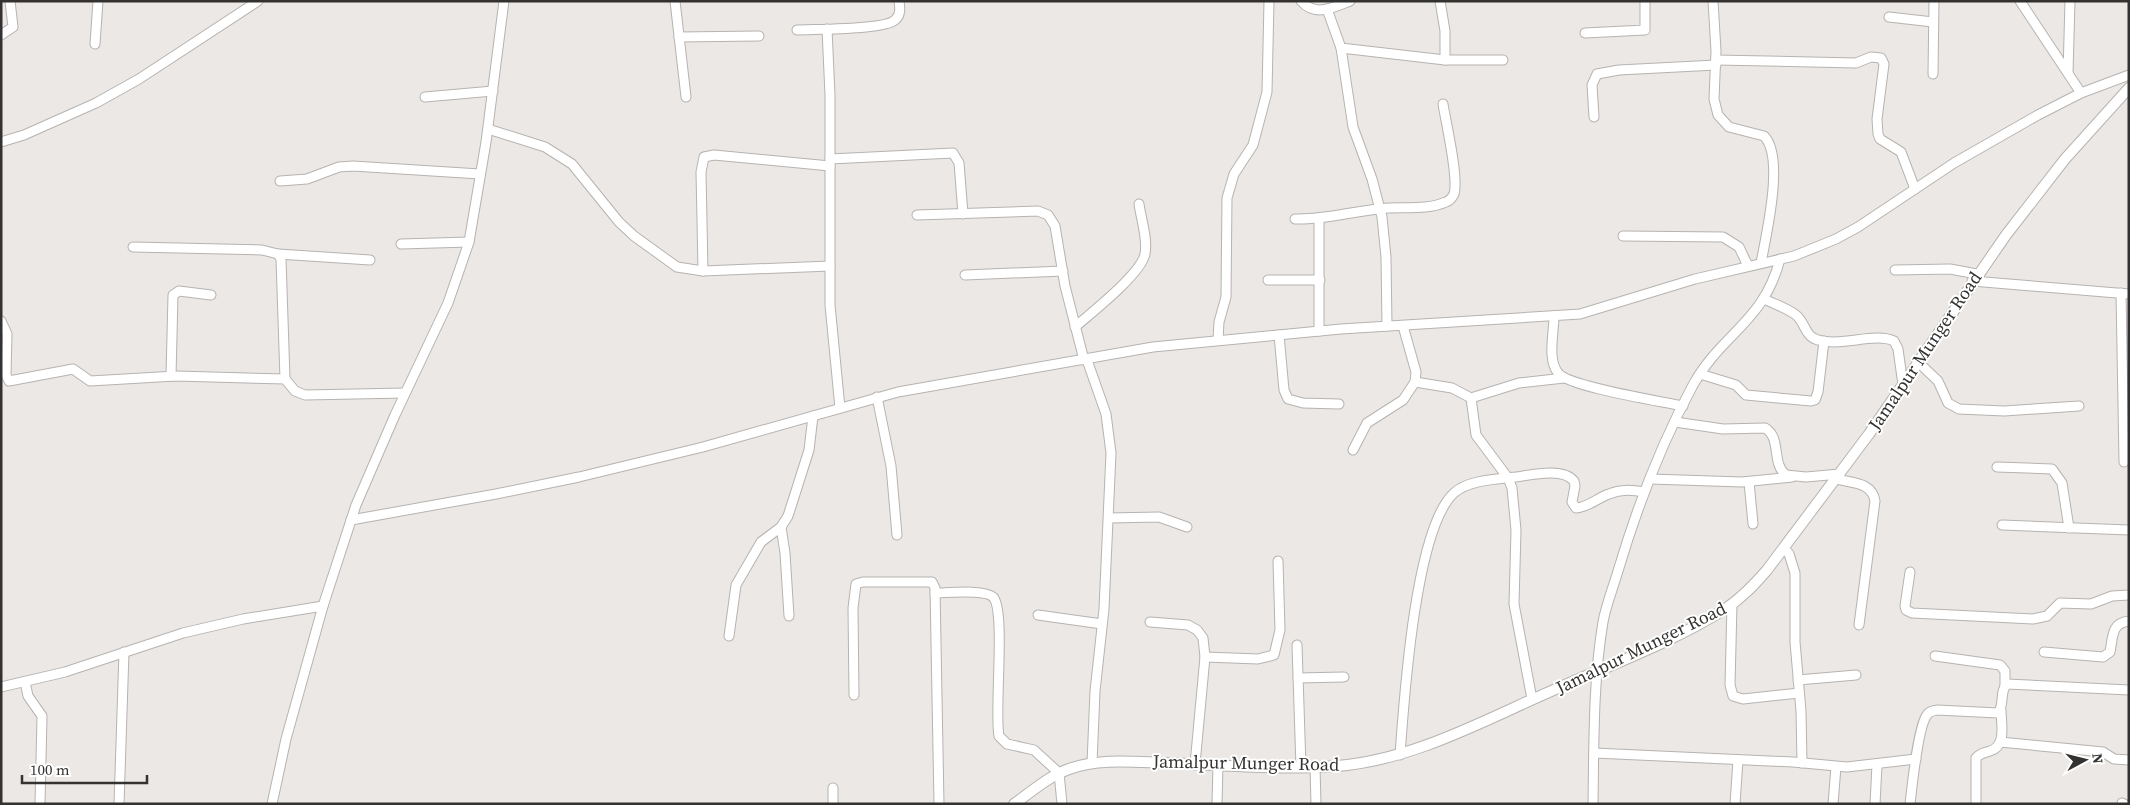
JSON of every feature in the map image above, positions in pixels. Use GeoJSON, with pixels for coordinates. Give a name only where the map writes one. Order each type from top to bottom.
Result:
{"type":"FeatureCollection","features":[{"type":"Feature","properties":{"kind":"street"},"geometry":{"type":"LineString","coordinates":[[1,35],[13,27],[10,1]]}},
{"type":"Feature","properties":{"kind":"street"},"geometry":{"type":"LineString","coordinates":[[95,44],[98,1]]}},
{"type":"Feature","properties":{"kind":"street"},"geometry":{"type":"LineString","coordinates":[[1,142],[24,135],[96,103],[138,79],[258,1]]}},
{"type":"Feature","properties":{"kind":"street"},"geometry":{"type":"LineString","coordinates":[[272,804],[286,739],[322,606],[351,520],[405,393],[448,304],[469,242],[488,129],[504,1]]}},
{"type":"Feature","properties":{"kind":"street"},"geometry":{"type":"LineString","coordinates":[[675,1],[686,97]]}},
{"type":"Feature","properties":{"kind":"street"},"geometry":{"type":"LineString","coordinates":[[797,30],[827,29],[891,22],[897,18],[900,11],[899,1]]}},
{"type":"Feature","properties":{"kind":"street"},"geometry":{"type":"LineString","coordinates":[[1218,340],[1219,322],[1227,290],[1227,198],[1234,174],[1253,145],[1267,92],[1269,1]]}},
{"type":"Feature","properties":{"kind":"street"},"geometry":{"type":"LineString","coordinates":[[1300,1],[1312,10],[1327,9],[1350,1]]}},
{"type":"Feature","properties":{"kind":"street"},"geometry":{"type":"LineString","coordinates":[[1440,1],[1445,31],[1445,60]]}},
{"type":"Feature","properties":{"kind":"street"},"geometry":{"type":"LineString","coordinates":[[1585,33],[1645,30],[1645,1]]}},
{"type":"Feature","properties":{"kind":"street"},"geometry":{"type":"LineString","coordinates":[[1713,1],[1716,62],[1714,98],[1718,115],[1729,127],[1764,136],[1771,147],[1773,173],[1761,263]]}},
{"type":"Feature","properties":{"kind":"street"},"geometry":{"type":"LineString","coordinates":[[1933,74],[1934,1]]}},
{"type":"Feature","properties":{"kind":"street"},"geometry":{"type":"LineString","coordinates":[[2020,1],[2081,93]]}},
{"type":"Feature","properties":{"kind":"street"},"geometry":{"type":"LineString","coordinates":[[2068,73],[2070,1]]}},
{"type":"Feature","properties":{"kind":"street"},"geometry":{"type":"LineString","coordinates":[[1327,9],[1341,48],[1353,126],[1380,208],[1386,257],[1387,326]]}},
{"type":"Feature","properties":{"kind":"street"},"geometry":{"type":"LineString","coordinates":[[1889,17],[1933,22]]}},
{"type":"Feature","properties":{"kind":"street"},"geometry":{"type":"LineString","coordinates":[[827,29],[830,95],[830,305],[840,408]]}},
{"type":"Feature","properties":{"kind":"street"},"geometry":{"type":"LineString","coordinates":[[679,37],[759,36]]}},
{"type":"Feature","properties":{"kind":"street"},"geometry":{"type":"LineString","coordinates":[[1341,48],[1445,60],[1503,60]]}},
{"type":"Feature","properties":{"kind":"street"},"geometry":{"type":"LineString","coordinates":[[1594,117],[1592,85],[1597,74],[1619,70],[1716,62],[1856,63],[1871,57],[1881,58],[1884,64],[1877,119],[1878,134],[1880,139],[1901,152],[1915,189]]}},
{"type":"Feature","properties":{"kind":"street"},"geometry":{"type":"LineString","coordinates":[[351,520],[488,496],[579,477],[703,447],[877,397],[1153,347],[1319,331],[1580,314],[1651,291],[1807,251],[1842,236],[1995,140],[2081,93],[2129,75]]}},
{"type":"Feature","properties":{"kind":"street","name":"Jamalpur Munger Road"},"geometry":{"type":"LineString","coordinates":[[1014,804],[1059,773],[1092,763],[1120,761],[1301,767],[1356,764],[1400,755],[1665,640],[1732,604],[1750,590],[1838,476],[1903,385],[1975,277],[2041,188],[2129,88]]}},
{"type":"Feature","properties":{"kind":"street"},"geometry":{"type":"LineString","coordinates":[[425,97],[493,91]]}},
{"type":"Feature","properties":{"kind":"street"},"geometry":{"type":"LineString","coordinates":[[1295,219],[1319,218],[1380,208],[1436,205],[1445,202],[1453,196],[1452,164],[1443,104]]}},
{"type":"Feature","properties":{"kind":"street"},"geometry":{"type":"LineString","coordinates":[[488,129],[527,140],[560,155],[582,173],[619,222],[634,236],[677,267],[703,271],[830,266]]}},
{"type":"Feature","properties":{"kind":"street"},"geometry":{"type":"LineString","coordinates":[[703,271],[701,172],[704,157],[714,155],[830,163],[953,153],[959,163],[963,214]]}},
{"type":"Feature","properties":{"kind":"street"},"geometry":{"type":"LineString","coordinates":[[280,181],[307,178],[346,166],[480,174]]}},
{"type":"Feature","properties":{"kind":"street"},"geometry":{"type":"LineString","coordinates":[[1075,327],[1113,293],[1142,262],[1145,246],[1139,204]]}},
{"type":"Feature","properties":{"kind":"street"},"geometry":{"type":"LineString","coordinates":[[917,215],[1043,212],[1053,221],[1055,226],[1075,327],[1085,360],[1106,414],[1109,434],[1111,478],[1109,518],[1102,624],[1095,691],[1092,763]]}},
{"type":"Feature","properties":{"kind":"street"},"geometry":{"type":"LineString","coordinates":[[1319,218],[1319,331]]}},
{"type":"Feature","properties":{"kind":"street"},"geometry":{"type":"LineString","coordinates":[[1623,236],[1723,237],[1739,247],[1748,266]]}},
{"type":"Feature","properties":{"kind":"street"},"geometry":{"type":"LineString","coordinates":[[401,244],[469,242]]}},
{"type":"Feature","properties":{"kind":"street"},"geometry":{"type":"LineString","coordinates":[[133,247],[262,250],[278,254],[370,260]]}},
{"type":"Feature","properties":{"kind":"street"},"geometry":{"type":"LineString","coordinates":[[278,254],[281,259],[285,379],[295,391],[305,395],[405,393]]}},
{"type":"Feature","properties":{"kind":"street"},"geometry":{"type":"LineString","coordinates":[[1593,804],[1594,752],[1603,621],[1644,492],[1682,406],[1700,374],[1717,352],[1745,324],[1764,299],[1775,279],[1780,259]]}},
{"type":"Feature","properties":{"kind":"street"},"geometry":{"type":"LineString","coordinates":[[1895,270],[1950,269],[1975,277],[2125,294],[2124,462]]}},
{"type":"Feature","properties":{"kind":"street"},"geometry":{"type":"LineString","coordinates":[[965,275],[1063,271]]}},
{"type":"Feature","properties":{"kind":"street"},"geometry":{"type":"LineString","coordinates":[[1268,280],[1320,280]]}},
{"type":"Feature","properties":{"kind":"street"},"geometry":{"type":"LineString","coordinates":[[171,376],[173,295],[179,290],[211,295]]}},
{"type":"Feature","properties":{"kind":"street"},"geometry":{"type":"LineString","coordinates":[[1764,299],[1794,313],[1812,338],[1824,341],[1892,340],[1898,349],[1903,385]]}},
{"type":"Feature","properties":{"kind":"street"},"geometry":{"type":"LineString","coordinates":[[1554,316],[1553,359],[1558,374],[1564,378],[1592,387],[1682,406]]}},
{"type":"Feature","properties":{"kind":"street"},"geometry":{"type":"LineString","coordinates":[[1,321],[7,334],[6,375],[9,381],[73,369],[90,381],[171,376],[285,379]]}},
{"type":"Feature","properties":{"kind":"street"},"geometry":{"type":"LineString","coordinates":[[1353,450],[1362,429],[1367,423],[1403,400],[1415,382],[1416,372],[1403,326]]}},
{"type":"Feature","properties":{"kind":"street"},"geometry":{"type":"LineString","coordinates":[[1278,335],[1284,390],[1288,399],[1303,403],[1339,404]]}},
{"type":"Feature","properties":{"kind":"street"},"geometry":{"type":"LineString","coordinates":[[1700,374],[1736,385],[1746,395],[1812,401],[1818,397],[1824,341]]}},
{"type":"Feature","properties":{"kind":"street"},"geometry":{"type":"LineString","coordinates":[[1918,362],[1938,381],[1948,403],[1959,409],[2004,411],[2079,406]]}},
{"type":"Feature","properties":{"kind":"street"},"geometry":{"type":"LineString","coordinates":[[1415,382],[1452,388],[1471,398],[1519,383],[1564,378]]}},
{"type":"Feature","properties":{"kind":"street"},"geometry":{"type":"LineString","coordinates":[[877,397],[891,466],[897,535]]}},
{"type":"Feature","properties":{"kind":"street"},"geometry":{"type":"LineString","coordinates":[[1471,398],[1476,435],[1508,478],[1514,502],[1516,530],[1515,616],[1532,699]]}},
{"type":"Feature","properties":{"kind":"street"},"geometry":{"type":"LineString","coordinates":[[729,636],[736,585],[761,542],[781,527],[788,516],[809,450],[813,416]]}},
{"type":"Feature","properties":{"kind":"street"},"geometry":{"type":"LineString","coordinates":[[1675,422],[1723,429],[1765,428],[1773,435],[1781,472],[1793,477]]}},
{"type":"Feature","properties":{"kind":"street"},"geometry":{"type":"LineString","coordinates":[[1997,467],[2052,469],[2062,483],[2069,528]]}},
{"type":"Feature","properties":{"kind":"street"},"geometry":{"type":"LineString","coordinates":[[1400,755],[1404,694],[1419,588],[1434,525],[1442,507],[1455,492],[1476,484],[1508,478],[1556,474],[1571,477],[1575,486],[1572,502],[1576,508],[1588,505],[1616,491],[1644,492]]}},
{"type":"Feature","properties":{"kind":"street"},"geometry":{"type":"LineString","coordinates":[[1650,479],[1696,482],[1750,482],[1793,477],[1838,476],[1871,489],[1875,501],[1859,625]]}},
{"type":"Feature","properties":{"kind":"street"},"geometry":{"type":"LineString","coordinates":[[1750,482],[1753,524]]}},
{"type":"Feature","properties":{"kind":"street"},"geometry":{"type":"LineString","coordinates":[[1109,518],[1159,517],[1187,527]]}},
{"type":"Feature","properties":{"kind":"street"},"geometry":{"type":"LineString","coordinates":[[2002,525],[2129,530]]}},
{"type":"Feature","properties":{"kind":"street"},"geometry":{"type":"LineString","coordinates":[[781,527],[785,553],[789,616]]}},
{"type":"Feature","properties":{"kind":"street"},"geometry":{"type":"LineString","coordinates":[[1784,548],[1789,554],[1795,573],[1795,634],[1802,763]]}},
{"type":"Feature","properties":{"kind":"street"},"geometry":{"type":"LineString","coordinates":[[1205,657],[1258,659],[1274,655],[1280,630],[1278,561]]}},
{"type":"Feature","properties":{"kind":"street"},"geometry":{"type":"LineString","coordinates":[[1910,572],[1905,606],[1906,610],[1912,613],[1972,618],[2040,619],[2050,614],[2060,603],[2091,604],[2112,596],[2129,595]]}},
{"type":"Feature","properties":{"kind":"street"},"geometry":{"type":"LineString","coordinates":[[854,695],[853,608],[856,584],[863,582],[928,581],[934,584],[939,804]]}},
{"type":"Feature","properties":{"kind":"street"},"geometry":{"type":"LineString","coordinates":[[935,593],[988,595],[995,601],[998,622],[999,736],[1007,744],[1034,750],[1059,773],[1062,804]]}},
{"type":"Feature","properties":{"kind":"street"},"geometry":{"type":"LineString","coordinates":[[1732,604],[1730,686],[1733,696],[1743,699],[1799,693]]}},
{"type":"Feature","properties":{"kind":"street"},"geometry":{"type":"LineString","coordinates":[[1,687],[65,672],[209,626],[322,606]]}},
{"type":"Feature","properties":{"kind":"street"},"geometry":{"type":"LineString","coordinates":[[1038,615],[1102,624]]}},
{"type":"Feature","properties":{"kind":"street"},"geometry":{"type":"LineString","coordinates":[[2044,652],[2103,657],[2110,652],[2115,627],[2119,623],[2129,621]]}},
{"type":"Feature","properties":{"kind":"street"},"geometry":{"type":"LineString","coordinates":[[1150,622],[1188,625],[1197,630],[1203,638],[1205,657],[1195,764]]}},
{"type":"Feature","properties":{"kind":"street"},"geometry":{"type":"LineString","coordinates":[[1297,645],[1301,767]]}},
{"type":"Feature","properties":{"kind":"street"},"geometry":{"type":"LineString","coordinates":[[119,804],[124,652]]}},
{"type":"Feature","properties":{"kind":"street"},"geometry":{"type":"LineString","coordinates":[[1935,656],[2000,664],[2005,671],[2005,685],[2000,710],[2000,742],[1996,749],[1979,754],[1976,758],[1976,804]]}},
{"type":"Feature","properties":{"kind":"street"},"geometry":{"type":"LineString","coordinates":[[1798,680],[1856,675]]}},
{"type":"Feature","properties":{"kind":"street"},"geometry":{"type":"LineString","coordinates":[[1298,678],[1344,677]]}},
{"type":"Feature","properties":{"kind":"street"},"geometry":{"type":"LineString","coordinates":[[25,682],[28,696],[42,716],[40,804]]}},
{"type":"Feature","properties":{"kind":"street"},"geometry":{"type":"LineString","coordinates":[[2005,685],[2129,690]]}},
{"type":"Feature","properties":{"kind":"street"},"geometry":{"type":"LineString","coordinates":[[1910,804],[1924,720],[1930,712],[1950,710],[1993,714],[2000,710]]}},
{"type":"Feature","properties":{"kind":"street"},"geometry":{"type":"LineString","coordinates":[[2000,742],[2103,752],[2114,759],[2129,760]]}},
{"type":"Feature","properties":{"kind":"street"},"geometry":{"type":"LineString","coordinates":[[1594,752],[1802,763],[1836,767],[1877,765],[1916,759]]}},
{"type":"Feature","properties":{"kind":"street"},"geometry":{"type":"LineString","coordinates":[[1735,804],[1738,760]]}},
{"type":"Feature","properties":{"kind":"street"},"geometry":{"type":"LineString","coordinates":[[1217,804],[1218,764]]}},
{"type":"Feature","properties":{"kind":"street"},"geometry":{"type":"LineString","coordinates":[[1875,804],[1877,765]]}},
{"type":"Feature","properties":{"kind":"street"},"geometry":{"type":"LineString","coordinates":[[1316,766],[1316,804]]}},
{"type":"Feature","properties":{"kind":"street"},"geometry":{"type":"LineString","coordinates":[[1832,804],[1836,767]]}},
{"type":"Feature","properties":{"kind":"street"},"geometry":{"type":"LineString","coordinates":[[832,804],[834,788]]}}]}
